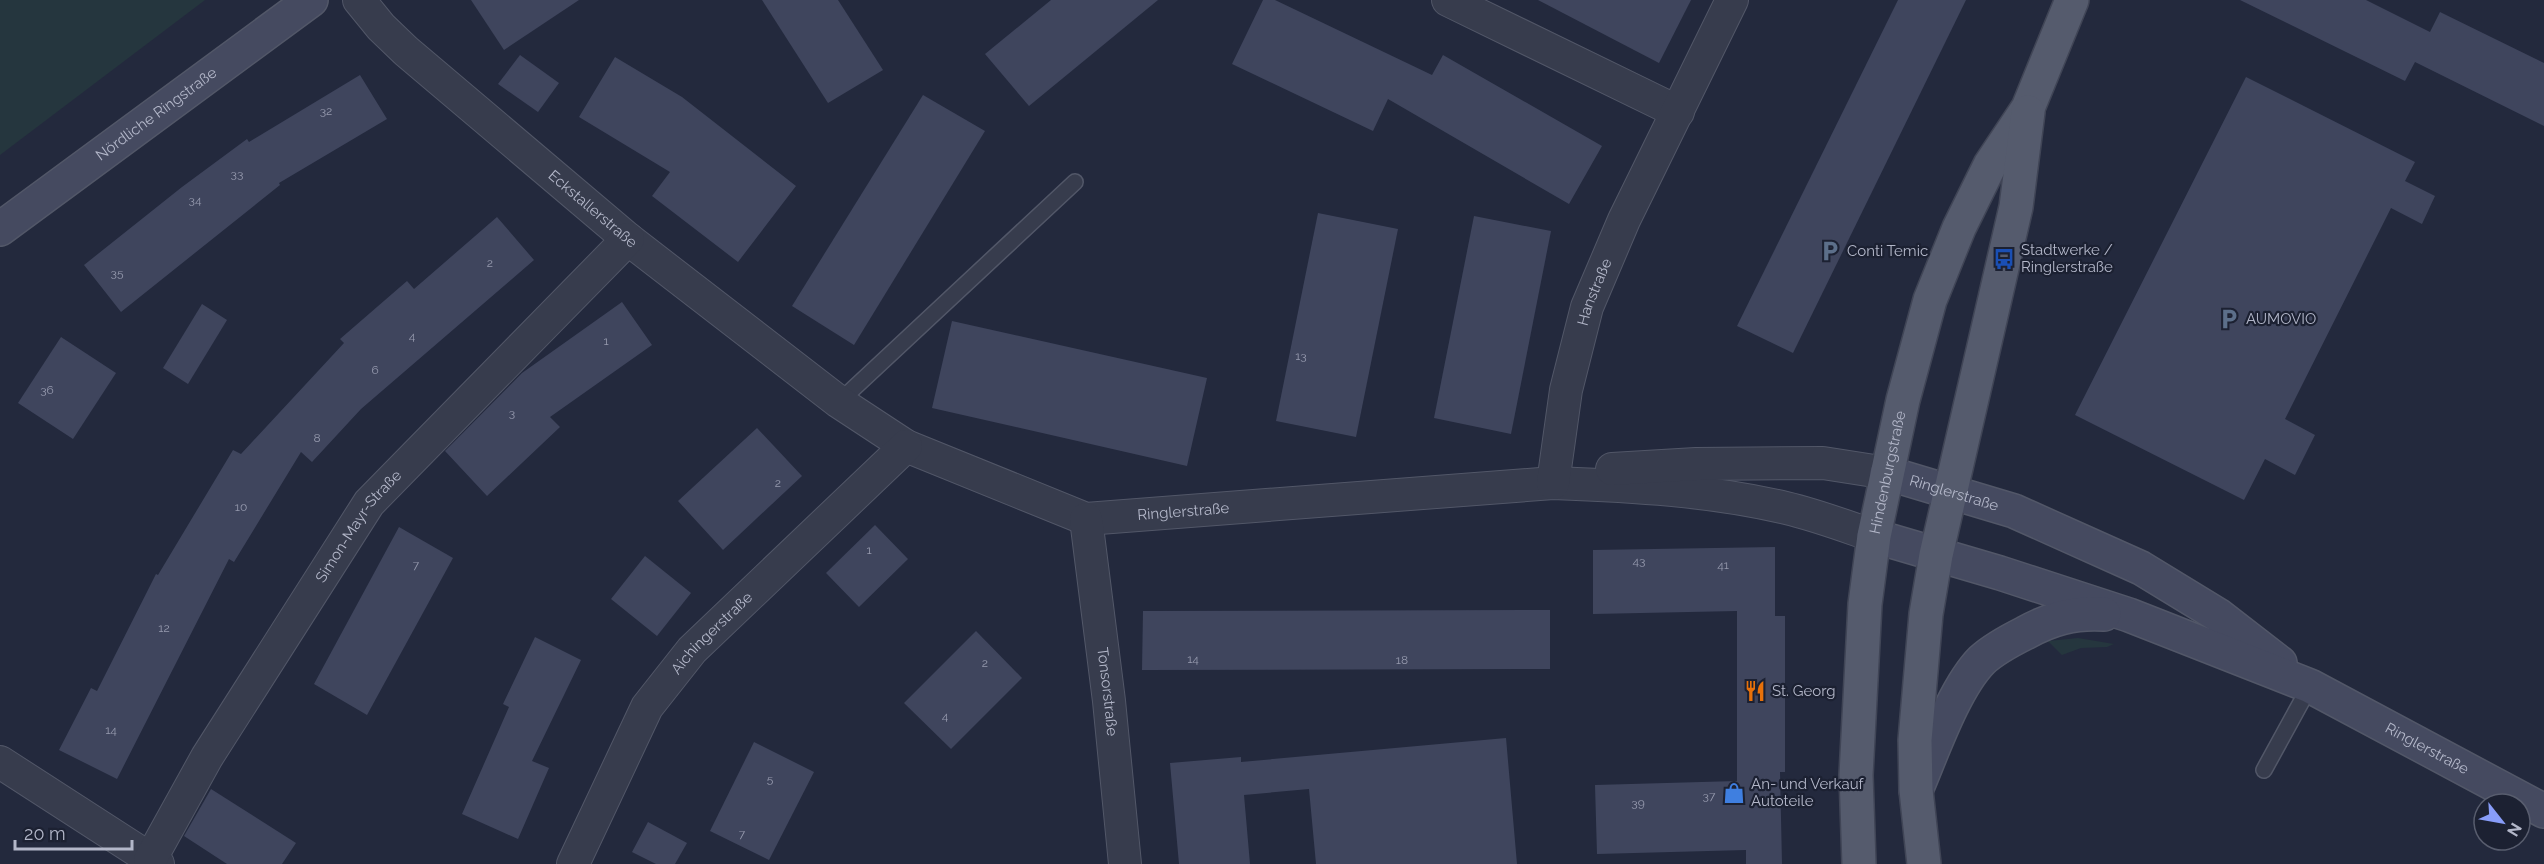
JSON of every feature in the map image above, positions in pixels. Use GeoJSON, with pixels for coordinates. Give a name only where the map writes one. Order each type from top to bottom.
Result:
{"type":"FeatureCollection","features":[{"type":"Feature","properties":{"kind":"main road","name":"Hindenburgstraße"},"geometry":{"type":"LineString","coordinates":[[1859,864],[1856,775],[1865,604],[1874,536],[1903,400],[1930,300],[1959,228],[1990,165],[2028,108],[2072,0]]}},
{"type":"Feature","properties":{"kind":"main road","name":"Hindenburgstraße"},"geometry":{"type":"LineString","coordinates":[[1924,864],[1916,790],[1916,740],[1926,614],[1936,555],[2016,207],[2028,108]]}},
{"type":"Feature","properties":{"kind":"street","name":"Nördliche Ringstraße"},"geometry":{"type":"LineString","coordinates":[[0,229],[311,0]]}},
{"type":"Feature","properties":{"kind":"street","name":"Eckstallerstraße"},"geometry":{"type":"LineString","coordinates":[[359,0],[381,27],[406,51],[628,239],[838,402]]}},
{"type":"Feature","properties":{"kind":"street"},"geometry":{"type":"LineString","coordinates":[[1448,0],[1678,112]]}},
{"type":"Feature","properties":{"kind":"street","name":"Hanstraße"},"geometry":{"type":"LineString","coordinates":[[1553,483],[1566,390],[1587,307],[1624,220],[1732,0]]}},
{"type":"Feature","properties":{"kind":"street","name":"Simon-Mayr-Straße"},"geometry":{"type":"LineString","coordinates":[[154,862],[207,757],[369,503],[628,239]]}},
{"type":"Feature","properties":{"kind":"street","name":"Ringlerstraße"},"geometry":{"type":"LineString","coordinates":[[838,402],[906,446],[1086,519],[1129,518],[1553,483],[1625,485],[1691,492],[1786,508],[2129,615],[2310,686],[2544,811]]}},
{"type":"Feature","properties":{"kind":"street","name":"Aichingerstraße"},"geometry":{"type":"LineString","coordinates":[[573,864],[647,707],[692,650],[906,446]]}},
{"type":"Feature","properties":{"kind":"street","name":"Ringlerstraße"},"geometry":{"type":"LineString","coordinates":[[1553,483],[1617,468],[1696,464],[1823,463],[1887,473],[2035,519],[2141,568],[2218,615],[2310,686]]}},
{"type":"Feature","properties":{"kind":"street","name":"Tonsorstraße"},"geometry":{"type":"LineString","coordinates":[[1086,519],[1125,864]]}},
{"type":"Feature","properties":{"kind":"street"},"geometry":{"type":"LineString","coordinates":[[1916,790],[1947,719],[1965,684],[1982,660],[2010,640],[2055,618],[2086,612],[2129,615]]}},
{"type":"Feature","properties":{"kind":"street"},"geometry":{"type":"LineString","coordinates":[[0,762],[154,862]]}},
{"type":"Feature","properties":{"kind":"lane"},"geometry":{"type":"LineString","coordinates":[[838,402],[1075,182]]}},
{"type":"Feature","properties":{"kind":"lane"},"geometry":{"type":"LineString","coordinates":[[2264,770],[2310,686]]}},
{"type":"Feature","properties":{"kind":"shaded area"},"geometry":{"type":"Polygon","coordinates":[[[0,0],[205,0],[0,155],[0,0]]]}},
{"type":"Feature","properties":{"kind":"shaded area"},"geometry":{"type":"Polygon","coordinates":[[[2078,638],[2114,644],[2107,647],[2081,648],[2062,655],[2048,641],[2078,638]]]}},
{"type":"Feature","properties":{"kind":"building"},"geometry":{"type":"Polygon","coordinates":[[[471,0],[579,0],[504,50],[471,0]]]}},
{"type":"Feature","properties":{"kind":"building"},"geometry":{"type":"Polygon","coordinates":[[[762,0],[838,0],[883,70],[828,103],[762,0]]]}},
{"type":"Feature","properties":{"kind":"building"},"geometry":{"type":"Polygon","coordinates":[[[1051,0],[1158,0],[1029,106],[985,54],[1051,0]]]}},
{"type":"Feature","properties":{"kind":"building"},"geometry":{"type":"Polygon","coordinates":[[[1263,0],[1275,0],[1432,75],[1443,55],[1602,146],[1569,204],[1388,99],[1373,131],[1232,64],[1263,0]]]}},
{"type":"Feature","properties":{"kind":"building"},"geometry":{"type":"Polygon","coordinates":[[[1538,0],[1691,0],[1659,63],[1538,0]]]}},
{"type":"Feature","properties":{"kind":"building"},"geometry":{"type":"Polygon","coordinates":[[[1898,0],[1966,0],[1793,353],[1737,326],[1898,0]]]}},
{"type":"Feature","properties":{"kind":"building"},"geometry":{"type":"Polygon","coordinates":[[[2240,0],[2366,0],[2430,32],[2440,12],[2544,63],[2544,126],[2415,62],[2405,81],[2240,0]]]}},
{"type":"Feature","properties":{"kind":"building"},"geometry":{"type":"Polygon","coordinates":[[[520,55],[559,83],[538,112],[498,84],[520,55]]]}},
{"type":"Feature","properties":{"kind":"building"},"geometry":{"type":"Polygon","coordinates":[[[615,57],[682,97],[796,186],[738,262],[652,196],[670,172],[579,117],[615,57]]]}},
{"type":"Feature","properties":{"kind":"building"},"geometry":{"type":"Polygon","coordinates":[[[360,75],[387,119],[279,183],[280,185],[121,312],[84,265],[247,139],[249,142],[360,75]]]}},
{"type":"Feature","properties":{"kind":"building","name":"AUMOVIO"},"geometry":{"type":"Polygon","coordinates":[[[2246,77],[2415,162],[2405,181],[2435,196],[2422,224],[2391,208],[2285,419],[2315,435],[2295,475],[2265,459],[2244,500],[2075,415],[2246,77]]]}},
{"type":"Feature","properties":{"kind":"building"},"geometry":{"type":"Polygon","coordinates":[[[923,95],[985,131],[854,345],[792,306],[923,95]]]}},
{"type":"Feature","properties":{"kind":"building"},"geometry":{"type":"Polygon","coordinates":[[[1318,213],[1398,229],[1356,437],[1276,421],[1318,213]]]}},
{"type":"Feature","properties":{"kind":"building"},"geometry":{"type":"Polygon","coordinates":[[[1474,216],[1551,231],[1511,434],[1434,418],[1474,216]]]}},
{"type":"Feature","properties":{"kind":"building"},"geometry":{"type":"Polygon","coordinates":[[[497,217],[534,260],[361,409],[312,462],[301,452],[234,562],[229,559],[117,779],[59,750],[91,688],[97,691],[156,574],[158,575],[233,450],[241,454],[344,343],[340,339],[407,281],[414,289],[497,217]]]}},
{"type":"Feature","properties":{"kind":"building"},"geometry":{"type":"Polygon","coordinates":[[[622,302],[652,345],[550,417],[560,427],[487,496],[445,451],[522,373],[622,302]]]}},
{"type":"Feature","properties":{"kind":"building"},"geometry":{"type":"Polygon","coordinates":[[[202,304],[227,320],[188,384],[163,368],[202,304]]]}},
{"type":"Feature","properties":{"kind":"building"},"geometry":{"type":"Polygon","coordinates":[[[952,321],[1207,378],[1187,466],[932,408],[952,321]]]}},
{"type":"Feature","properties":{"kind":"building"},"geometry":{"type":"Polygon","coordinates":[[[61,337],[116,373],[73,439],[18,403],[61,337]]]}},
{"type":"Feature","properties":{"kind":"building"},"geometry":{"type":"Polygon","coordinates":[[[757,428],[802,476],[723,550],[678,501],[757,428]]]}},
{"type":"Feature","properties":{"kind":"building"},"geometry":{"type":"Polygon","coordinates":[[[875,525],[908,559],[859,607],[826,573],[875,525]]]}},
{"type":"Feature","properties":{"kind":"building"},"geometry":{"type":"Polygon","coordinates":[[[399,527],[453,558],[367,715],[314,684],[399,527]]]}},
{"type":"Feature","properties":{"kind":"building"},"geometry":{"type":"Polygon","coordinates":[[[1775,547],[1775,616],[1785,616],[1785,772],[1780,772],[1782,864],[1746,864],[1746,850],[1597,854],[1595,785],[1737,781],[1737,611],[1593,614],[1593,550],[1775,547]]]}},
{"type":"Feature","properties":{"kind":"building"},"geometry":{"type":"Polygon","coordinates":[[[645,556],[691,593],[657,636],[611,599],[645,556]]]}},
{"type":"Feature","properties":{"kind":"building"},"geometry":{"type":"Polygon","coordinates":[[[1550,610],[1550,669],[1142,670],[1143,611],[1550,610]]]}},
{"type":"Feature","properties":{"kind":"building"},"geometry":{"type":"Polygon","coordinates":[[[976,631],[1022,678],[951,749],[904,703],[976,631]]]}},
{"type":"Feature","properties":{"kind":"building"},"geometry":{"type":"Polygon","coordinates":[[[535,637],[581,660],[532,761],[549,768],[518,839],[462,814],[509,707],[503,704],[535,637]]]}},
{"type":"Feature","properties":{"kind":"building"},"geometry":{"type":"Polygon","coordinates":[[[1506,738],[1517,864],[1316,864],[1309,789],[1244,795],[1250,864],[1179,864],[1170,763],[1241,757],[1241,762],[1506,738]]]}},
{"type":"Feature","properties":{"kind":"building"},"geometry":{"type":"Polygon","coordinates":[[[754,742],[814,772],[769,860],[710,831],[754,742]]]}},
{"type":"Feature","properties":{"kind":"building"},"geometry":{"type":"Polygon","coordinates":[[[211,789],[296,843],[282,864],[227,864],[184,836],[211,789]]]}},
{"type":"Feature","properties":{"kind":"building"},"geometry":{"type":"Polygon","coordinates":[[[648,822],[687,843],[675,864],[656,864],[632,852],[648,822]]]}},
{"type":"Feature","properties":{"kind":"place","name":"Conti Temic"},"geometry":{"type":"Point","coordinates":[1830,251]}},
{"type":"Feature","properties":{"kind":"place","name":"Stadtwerke / Ringlerstraße"},"geometry":{"type":"Point","coordinates":[2004,259]}},
{"type":"Feature","properties":{"kind":"place","name":"AUMOVIO"},"geometry":{"type":"Point","coordinates":[2229,319]}},
{"type":"Feature","properties":{"kind":"place","name":"St. Georg"},"geometry":{"type":"Point","coordinates":[1755,691]}},
{"type":"Feature","properties":{"kind":"place","name":"An- und Verkauf Autoteile"},"geometry":{"type":"Point","coordinates":[1734,793]}}]}
